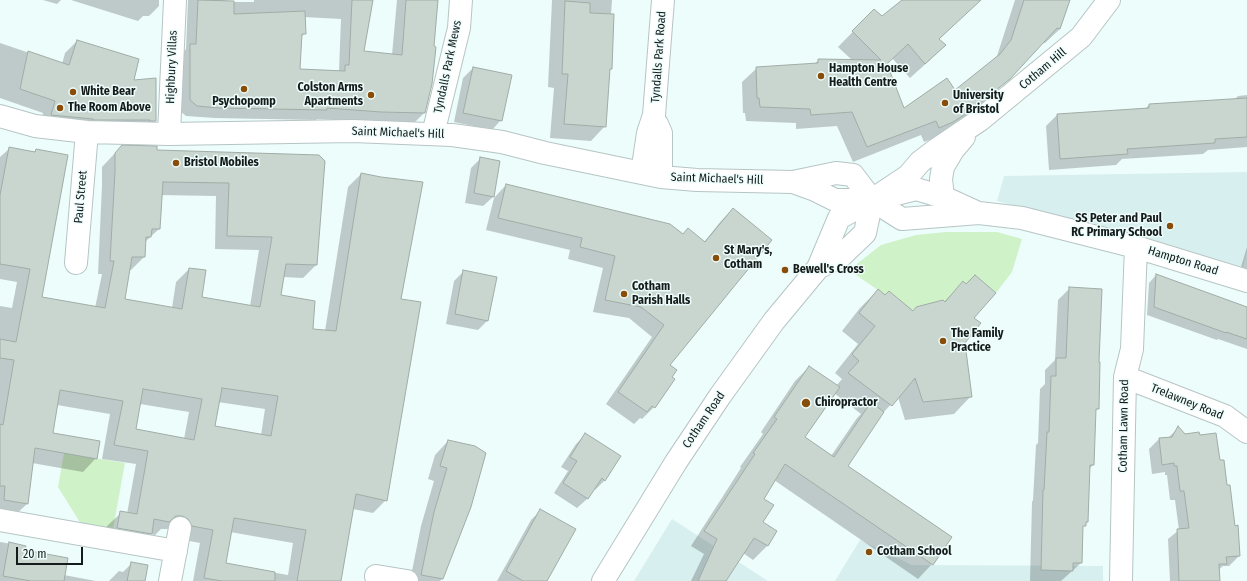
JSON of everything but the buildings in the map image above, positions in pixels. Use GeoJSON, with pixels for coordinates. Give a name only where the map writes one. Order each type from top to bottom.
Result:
{"type":"FeatureCollection","features":[{"type":"Feature","properties":{"kind":"street","name":"Highbury Villas"},"geometry":{"type":"LineString","coordinates":[[169,134],[175,0]]}},
{"type":"Feature","properties":{"kind":"street","name":"Tyndalls Park Mews"},"geometry":{"type":"LineString","coordinates":[[433,134],[458,28],[461,0]]}},
{"type":"Feature","properties":{"kind":"street","name":"Tyndalls Park Road"},"geometry":{"type":"LineString","coordinates":[[652,175],[660,133],[654,115],[663,0]]}},
{"type":"Feature","properties":{"kind":"street","name":"Cotham Hill"},"geometry":{"type":"LineString","coordinates":[[872,200],[908,176],[920,162],[937,149],[980,120],[1081,37],[1109,0]]}},
{"type":"Feature","properties":{"kind":"street","name":"Saint Michael's Hill"},"geometry":{"type":"LineString","coordinates":[[0,116],[36,126],[87,132],[169,134],[353,131],[452,135],[502,142],[545,153],[652,175],[697,180],[793,182],[836,174],[853,175],[872,200]]}},
{"type":"Feature","properties":{"kind":"street"},"geometry":{"type":"LineString","coordinates":[[943,197],[941,178],[944,167],[953,150],[980,120]]}},
{"type":"Feature","properties":{"kind":"street","name":"Paul Street"},"geometry":{"type":"LineString","coordinates":[[76,262],[87,132]]}},
{"type":"Feature","properties":{"kind":"street","name":"Hampton Road"},"geometry":{"type":"LineString","coordinates":[[872,200],[916,189],[943,197],[979,213]]}},
{"type":"Feature","properties":{"kind":"street","name":"Hampton Road"},"geometry":{"type":"LineString","coordinates":[[872,200],[902,219],[979,213],[1022,218],[1136,247],[1247,281]]}},
{"type":"Feature","properties":{"kind":"street","name":"Cotham Road"},"geometry":{"type":"LineString","coordinates":[[602,581],[676,462],[720,396],[774,321],[818,268],[839,218],[872,200]]}},
{"type":"Feature","properties":{"kind":"street","name":"Cotham Lawn Road"},"geometry":{"type":"LineString","coordinates":[[1122,581],[1125,378],[1132,349],[1136,247]]}},
{"type":"Feature","properties":{"kind":"street","name":"Trelawney Road"},"geometry":{"type":"LineString","coordinates":[[1125,378],[1225,416],[1247,432]]}},
{"type":"Feature","properties":{"kind":"street"},"geometry":{"type":"LineString","coordinates":[[0,520],[176,552]]}},
{"type":"Feature","properties":{"kind":"street"},"geometry":{"type":"LineString","coordinates":[[170,581],[180,528]]}},
{"type":"Feature","properties":{"kind":"shaded area","name":"SS Peter and Paul RC Primary School"},"geometry":{"type":"Polygon","coordinates":[[[1247,172],[1247,252],[1243,267],[997,201],[1004,176],[1247,172]]]}},
{"type":"Feature","properties":{"kind":"shaded area"},"geometry":{"type":"Polygon","coordinates":[[[672,519],[768,581],[634,581],[672,519]]]}},
{"type":"Feature","properties":{"kind":"shaded area","name":"Cotham School"},"geometry":{"type":"Polygon","coordinates":[[[860,540],[912,565],[1103,566],[1103,581],[835,581],[860,540]]]}},
{"type":"Feature","properties":{"kind":"green space"},"geometry":{"type":"Polygon","coordinates":[[[946,232],[997,232],[1022,239],[1012,272],[996,293],[975,275],[966,284],[963,281],[954,292],[949,305],[944,301],[938,309],[920,309],[916,306],[909,315],[898,298],[889,291],[885,295],[849,270],[881,245],[916,235],[946,232]]]}},
{"type":"Feature","properties":{"kind":"green space"},"geometry":{"type":"Polygon","coordinates":[[[64,453],[125,463],[113,529],[81,524],[58,487],[64,453]]]}},
{"type":"Feature","properties":{"kind":"place","name":"Hampton House Health Centre"},"geometry":{"type":"Point","coordinates":[821,76]}},
{"type":"Feature","properties":{"kind":"place","name":"Psychopomp"},"geometry":{"type":"Point","coordinates":[244,89]}},
{"type":"Feature","properties":{"kind":"place","name":"White Bear"},"geometry":{"type":"Point","coordinates":[73,92]}},
{"type":"Feature","properties":{"kind":"place","name":"Colston Arms Apartments"},"geometry":{"type":"Point","coordinates":[371,95]}},
{"type":"Feature","properties":{"kind":"place","name":"University of Bristol"},"geometry":{"type":"Point","coordinates":[945,103]}},
{"type":"Feature","properties":{"kind":"place","name":"The Room Above"},"geometry":{"type":"Point","coordinates":[60,108]}},
{"type":"Feature","properties":{"kind":"place","name":"Bristol Mobiles"},"geometry":{"type":"Point","coordinates":[176,163]}},
{"type":"Feature","properties":{"kind":"place","name":"SS Peter and Paul RC Primary School"},"geometry":{"type":"Point","coordinates":[1170,226]}},
{"type":"Feature","properties":{"kind":"place","name":"St Mary's, Cotham"},"geometry":{"type":"Point","coordinates":[716,258]}},
{"type":"Feature","properties":{"kind":"place","name":"Bewell's Cross"},"geometry":{"type":"Point","coordinates":[785,270]}},
{"type":"Feature","properties":{"kind":"place","name":"Cotham Parish Halls"},"geometry":{"type":"Point","coordinates":[624,294]}},
{"type":"Feature","properties":{"kind":"place","name":"The Family Practice"},"geometry":{"type":"Point","coordinates":[943,341]}},
{"type":"Feature","properties":{"kind":"place","name":"Chiropractor"},"geometry":{"type":"Point","coordinates":[806,403]}},
{"type":"Feature","properties":{"kind":"place","name":"Cotham School"},"geometry":{"type":"Point","coordinates":[869,552]}}]}
